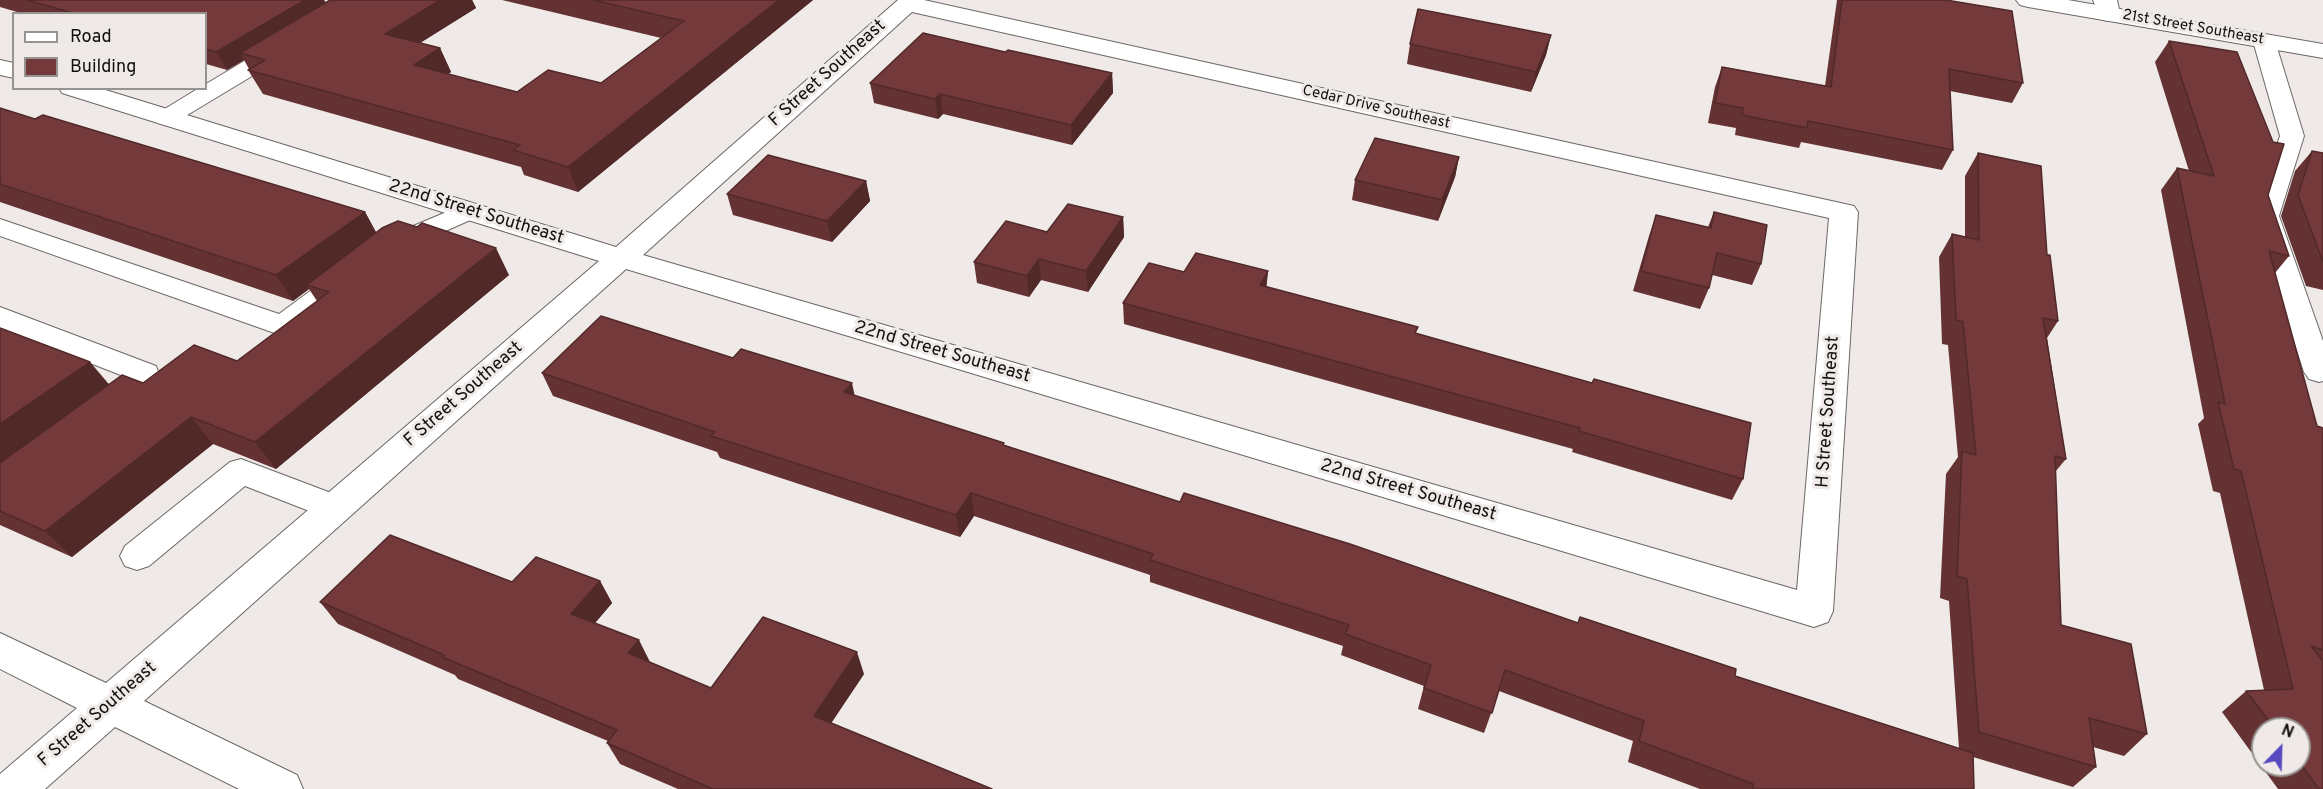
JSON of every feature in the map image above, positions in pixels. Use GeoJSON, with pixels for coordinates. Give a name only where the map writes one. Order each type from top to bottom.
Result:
{"type":"FeatureCollection","features":[{"type":"Feature","properties":{"kind":"street","name":"21st Street Southeast"},"geometry":{"type":"LineString","coordinates":[[2028,0],[2106,7],[2323,51]]}},
{"type":"Feature","properties":{"kind":"street","name":"Cedar Drive Southeast"},"geometry":{"type":"LineString","coordinates":[[910,2],[1844,212]]}},
{"type":"Feature","properties":{"kind":"street","name":"F Street Southeast"},"geometry":{"type":"LineString","coordinates":[[14,789],[910,2]]}},
{"type":"Feature","properties":{"kind":"street","name":"22nd Street Southeast"},"geometry":{"type":"LineString","coordinates":[[77,90],[621,258],[1814,611]]}},
{"type":"Feature","properties":{"kind":"street","name":"H Street Southeast"},"geometry":{"type":"LineString","coordinates":[[1814,611],[1844,212]]}},
{"type":"Feature","properties":{"kind":"street"},"geometry":{"type":"LineString","coordinates":[[0,650],[282,789]]}},
{"type":"Feature","properties":{"kind":"lane"},"geometry":{"type":"LineString","coordinates":[[166,118],[305,35]]}},
{"type":"Feature","properties":{"kind":"lane"},"geometry":{"type":"LineString","coordinates":[[2265,41],[2292,136],[2266,216],[2319,372]]}},
{"type":"Feature","properties":{"kind":"lane"},"geometry":{"type":"LineString","coordinates":[[0,227],[283,326],[387,247],[468,211]]}},
{"type":"Feature","properties":{"kind":"lane"},"geometry":{"type":"LineString","coordinates":[[0,316],[147,373],[147,382],[92,423]]}},
{"type":"Feature","properties":{"kind":"lane"},"geometry":{"type":"LineString","coordinates":[[137,556],[241,471],[335,508]]}},
{"type":"Feature","properties":{"kind":"building"},"geometry":{"type":"Polygon","coordinates":[[[27,0],[305,0],[216,52],[207,49],[207,12],[69,12],[27,0]]]}},
{"type":"Feature","properties":{"kind":"building"},"geometry":{"type":"Polygon","coordinates":[[[330,0],[440,0],[385,34],[440,48],[414,65],[517,92],[548,70],[601,83],[684,21],[593,0],[779,0],[568,167],[513,150],[520,145],[248,70],[265,60],[240,53],[330,0]]]}},
{"type":"Feature","properties":{"kind":"building"},"geometry":{"type":"Polygon","coordinates":[[[1842,0],[1946,0],[2012,11],[2023,83],[1949,69],[1953,150],[1808,121],[1807,128],[1742,115],[1743,108],[1715,103],[1722,67],[1831,87],[1842,0]]]}},
{"type":"Feature","properties":{"kind":"building"},"geometry":{"type":"Polygon","coordinates":[[[1418,9],[1551,35],[1536,72],[1410,44],[1418,9]]]}},
{"type":"Feature","properties":{"kind":"building"},"geometry":{"type":"Polygon","coordinates":[[[923,33],[1112,73],[1071,125],[940,94],[935,99],[870,83],[923,33]]]}},
{"type":"Feature","properties":{"kind":"building"},"geometry":{"type":"Polygon","coordinates":[[[2169,41],[2237,52],[2273,142],[2284,144],[2268,195],[2289,256],[2269,251],[2317,426],[2323,428],[2323,650],[2311,646],[2323,661],[2323,789],[2319,789],[2310,777],[2311,717],[2266,717],[2246,691],[2293,689],[2241,471],[2234,469],[2218,402],[2225,404],[2177,168],[2214,176],[2169,41]]]}},
{"type":"Feature","properties":{"kind":"building"},"geometry":{"type":"Polygon","coordinates":[[[0,108],[35,119],[43,115],[365,212],[276,275],[0,184],[0,108]]]}},
{"type":"Feature","properties":{"kind":"building"},"geometry":{"type":"Polygon","coordinates":[[[1375,138],[1459,157],[1442,200],[1355,180],[1375,138]]]}},
{"type":"Feature","properties":{"kind":"building"},"geometry":{"type":"Polygon","coordinates":[[[2312,151],[2323,153],[2323,262],[2298,195],[2312,151]]]}},
{"type":"Feature","properties":{"kind":"building"},"geometry":{"type":"Polygon","coordinates":[[[1978,153],[2041,166],[2047,255],[2050,255],[2058,321],[2043,318],[2066,459],[2055,456],[2061,625],[2131,644],[2147,734],[2089,718],[2096,767],[1979,732],[1967,579],[1957,576],[1962,451],[1976,455],[1963,322],[1956,320],[1952,234],[1979,240],[1978,153]]]}},
{"type":"Feature","properties":{"kind":"building"},"geometry":{"type":"Polygon","coordinates":[[[768,155],[866,181],[827,221],[727,194],[768,155]]]}},
{"type":"Feature","properties":{"kind":"building"},"geometry":{"type":"Polygon","coordinates":[[[1068,204],[1123,217],[1086,271],[1039,259],[1027,276],[974,262],[1006,221],[1047,232],[1068,204]]]}},
{"type":"Feature","properties":{"kind":"building"},"geometry":{"type":"Polygon","coordinates":[[[1714,212],[1767,225],[1761,264],[1717,253],[1709,288],[1641,271],[1656,215],[1711,228],[1714,212]]]}},
{"type":"Feature","properties":{"kind":"building"},"geometry":{"type":"Polygon","coordinates":[[[398,221],[417,227],[422,223],[496,248],[255,442],[191,417],[45,531],[0,511],[0,463],[122,375],[143,383],[194,345],[237,361],[329,292],[307,285],[382,228],[398,221]]]}},
{"type":"Feature","properties":{"kind":"building"},"geometry":{"type":"Polygon","coordinates":[[[1196,253],[1268,271],[1260,285],[1418,327],[1415,333],[1592,383],[1594,379],[1751,423],[1743,479],[1579,431],[1580,428],[1123,303],[1149,263],[1184,272],[1196,253]]]}},
{"type":"Feature","properties":{"kind":"building"},"geometry":{"type":"Polygon","coordinates":[[[601,316],[733,358],[741,349],[852,383],[844,392],[1004,443],[1003,445],[1180,502],[1184,493],[1350,544],[1578,623],[1580,617],[1736,669],[1735,676],[1973,753],[1974,789],[1753,789],[1753,784],[1639,741],[1644,721],[1505,670],[1492,713],[1424,688],[1431,665],[1345,634],[1349,625],[1150,560],[1153,554],[971,493],[956,515],[711,436],[715,432],[542,373],[601,316]]]}},
{"type":"Feature","properties":{"kind":"building"},"geometry":{"type":"Polygon","coordinates":[[[0,328],[90,362],[0,424],[0,328]]]}},
{"type":"Feature","properties":{"kind":"building"},"geometry":{"type":"Polygon","coordinates":[[[390,535],[512,582],[536,557],[600,581],[571,614],[639,640],[628,653],[711,688],[763,617],[857,652],[814,716],[992,789],[713,789],[607,743],[617,730],[442,657],[444,655],[320,602],[390,535]]]}}]}
